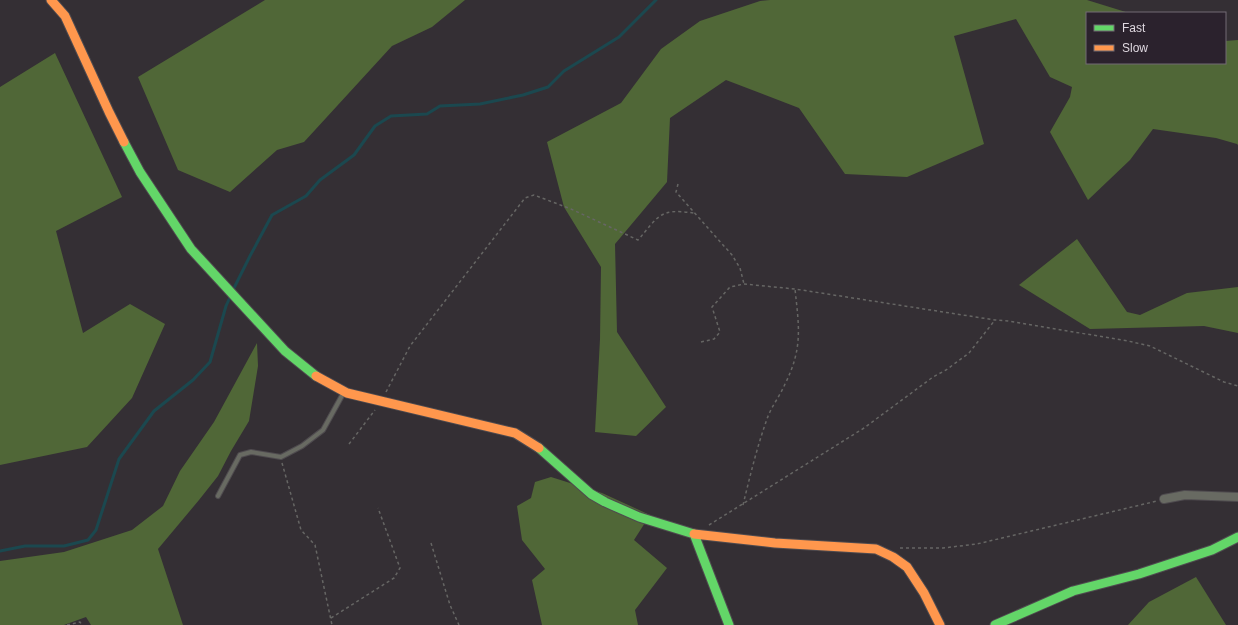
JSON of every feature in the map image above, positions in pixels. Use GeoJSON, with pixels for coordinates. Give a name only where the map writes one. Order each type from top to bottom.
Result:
{"type":"FeatureCollection","features":[{"type":"Feature","properties":{"kind":"street"},"geometry":{"type":"LineString","coordinates":[[51,0],[65,16],[109,112],[140,172],[191,249],[285,351],[313,375],[344,392],[515,433],[537,446],[591,494],[605,502],[639,517],[694,534],[775,543],[876,549],[893,557],[907,567],[924,594],[940,625]]}},
{"type":"Feature","properties":{"kind":"street"},"geometry":{"type":"LineString","coordinates":[[1164,499],[1185,495],[1238,497]]}},
{"type":"Feature","properties":{"kind":"street"},"geometry":{"type":"LineString","coordinates":[[694,534],[729,625]]}},
{"type":"Feature","properties":{"kind":"street"},"geometry":{"type":"LineString","coordinates":[[995,625],[1072,591],[1139,574],[1212,550],[1238,537]]}},
{"type":"Feature","properties":{"kind":"lane"},"geometry":{"type":"LineString","coordinates":[[218,496],[240,455],[251,452],[281,457],[302,446],[323,430],[344,392]]}},
{"type":"Feature","properties":{"kind":"path"},"geometry":{"type":"LineString","coordinates":[[678,184],[676,192],[732,255],[740,268],[744,284]]}},
{"type":"Feature","properties":{"kind":"path"},"geometry":{"type":"LineString","coordinates":[[349,444],[381,402],[410,346],[525,198],[534,195],[571,209],[638,240],[660,215],[676,210],[694,213]]}},
{"type":"Feature","properties":{"kind":"path"},"geometry":{"type":"LineString","coordinates":[[701,342],[714,339],[720,332],[712,307],[730,287],[744,284],[795,289],[1008,321],[1150,346],[1224,382],[1238,386]]}},
{"type":"Feature","properties":{"kind":"path"},"geometry":{"type":"LineString","coordinates":[[743,505],[768,417],[785,385],[793,366],[799,344],[799,324],[795,289]]}},
{"type":"Feature","properties":{"kind":"path"},"geometry":{"type":"LineString","coordinates":[[694,534],[743,505],[864,428],[933,377],[946,370],[969,353],[995,320]]}},
{"type":"Feature","properties":{"kind":"path"},"geometry":{"type":"LineString","coordinates":[[281,457],[301,530],[315,545],[332,625]]}},
{"type":"Feature","properties":{"kind":"path"},"geometry":{"type":"LineString","coordinates":[[898,548],[943,548],[977,544],[1164,499]]}},
{"type":"Feature","properties":{"kind":"path"},"geometry":{"type":"LineString","coordinates":[[331,618],[394,578],[400,568],[378,508]]}},
{"type":"Feature","properties":{"kind":"path"},"geometry":{"type":"LineString","coordinates":[[431,543],[450,605],[459,625]]}},
{"type":"Feature","properties":{"kind":"path"},"geometry":{"type":"LineString","coordinates":[[67,625],[80,622],[82,625]]}},
{"type":"Feature","properties":{"kind":"green space"},"geometry":{"type":"Polygon","coordinates":[[[265,0],[465,0],[432,27],[392,46],[304,142],[277,150],[230,192],[178,170],[138,77],[265,0]]]}},
{"type":"Feature","properties":{"kind":"green space"},"geometry":{"type":"Polygon","coordinates":[[[1087,0],[1126,12],[1086,12],[1086,64],[1226,64],[1226,41],[1238,40],[1238,145],[1216,138],[1153,129],[1130,160],[1088,200],[1050,132],[1070,97],[1072,87],[1050,77],[1016,19],[954,36],[984,144],[907,177],[845,174],[799,108],[726,80],[670,118],[667,182],[615,244],[617,332],[666,407],[636,436],[595,432],[600,339],[601,267],[564,207],[547,142],[621,103],[661,49],[700,21],[760,1],[1087,0]]]}},
{"type":"Feature","properties":{"kind":"green space"},"geometry":{"type":"Polygon","coordinates":[[[55,53],[122,197],[56,231],[83,333],[130,304],[165,324],[132,398],[87,447],[0,465],[0,87],[55,53]]]}},
{"type":"Feature","properties":{"kind":"green space"},"geometry":{"type":"Polygon","coordinates":[[[1077,239],[1127,312],[1140,315],[1187,293],[1238,287],[1238,333],[1204,326],[1090,329],[1019,285],[1077,239]]]}},
{"type":"Feature","properties":{"kind":"green space"},"geometry":{"type":"Polygon","coordinates":[[[257,343],[258,366],[249,421],[218,476],[158,549],[183,625],[91,625],[86,617],[64,625],[0,625],[0,561],[64,552],[132,530],[163,506],[180,471],[214,422],[257,343]]]}},
{"type":"Feature","properties":{"kind":"green space"},"geometry":{"type":"Polygon","coordinates":[[[551,477],[602,493],[650,515],[634,540],[667,568],[635,610],[638,625],[542,625],[532,580],[545,569],[522,540],[517,506],[531,498],[535,482],[551,477]]]}},
{"type":"Feature","properties":{"kind":"green space"},"geometry":{"type":"Polygon","coordinates":[[[1196,577],[1226,625],[1128,625],[1149,602],[1196,577]]]}},
{"type":"Feature","properties":{"kind":"waterway"},"geometry":{"type":"LineString","coordinates":[[233,290],[272,215],[306,196],[320,180],[354,155],[375,126],[391,116],[427,114],[440,106],[480,104],[523,95],[548,87],[564,71],[619,37],[656,0]]}},
{"type":"Feature","properties":{"kind":"waterway"},"geometry":{"type":"LineString","coordinates":[[0,551],[25,546],[64,546],[88,540],[96,530],[119,459],[154,411],[193,380],[210,362],[226,306],[231,295]]}},
{"type":"Feature","properties":{"kind":"traffic: fast"},"geometry":{"type":"LineString","coordinates":[[124,142],[140,172],[191,249],[285,351],[316,376]]}},
{"type":"Feature","properties":{"kind":"traffic: fast"},"geometry":{"type":"LineString","coordinates":[[539,448],[591,494],[605,502],[639,517],[694,534],[729,625]]}},
{"type":"Feature","properties":{"kind":"traffic: fast"},"geometry":{"type":"LineString","coordinates":[[995,625],[1073,591],[1139,574],[1212,550],[1238,537]]}},
{"type":"Feature","properties":{"kind":"traffic: slow"},"geometry":{"type":"LineString","coordinates":[[51,0],[65,16],[124,142]]}},
{"type":"Feature","properties":{"kind":"traffic: slow"},"geometry":{"type":"LineString","coordinates":[[316,376],[347,393],[515,433],[539,448]]}},
{"type":"Feature","properties":{"kind":"traffic: slow"},"geometry":{"type":"LineString","coordinates":[[694,534],[775,543],[876,549],[893,557],[907,567],[924,593],[940,625]]}}]}
